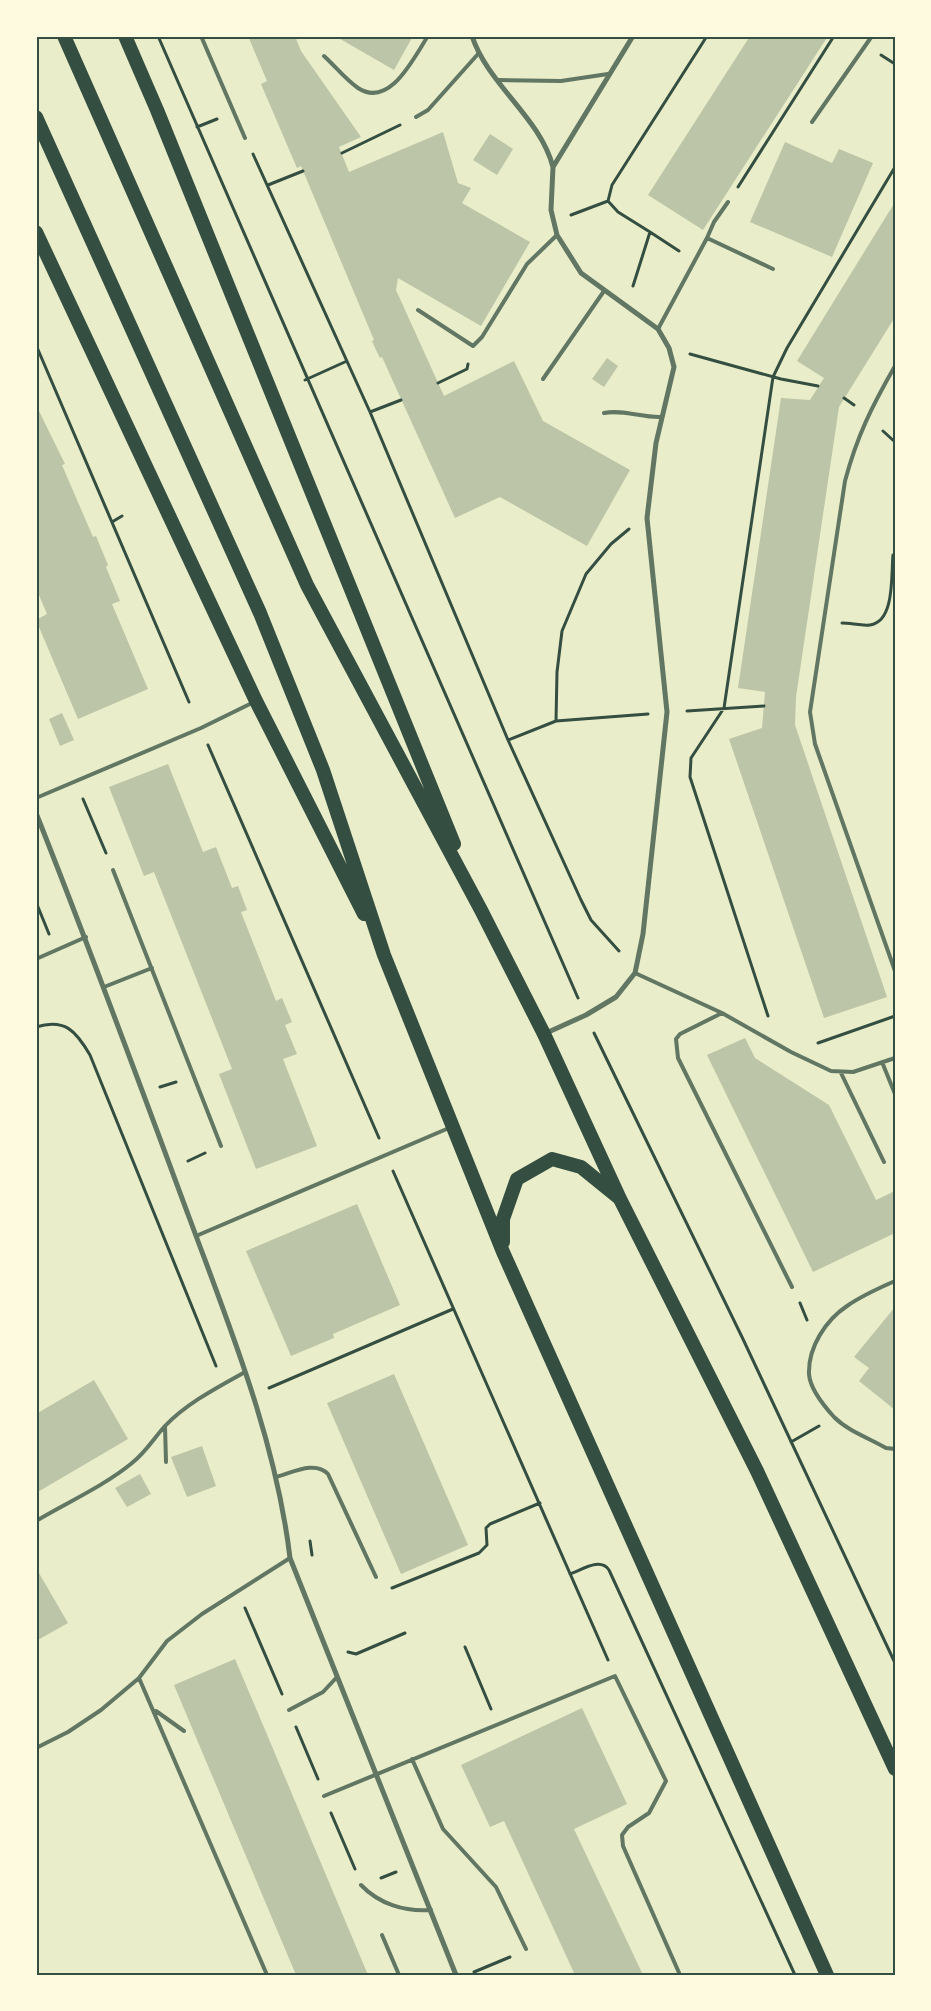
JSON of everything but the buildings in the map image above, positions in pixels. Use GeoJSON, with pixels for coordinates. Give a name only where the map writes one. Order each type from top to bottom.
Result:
{"type":"FeatureCollection","features":[{"type":"Feature","properties":{"kind":"highway"},"geometry":{"type":"LineString","coordinates":[[64,36],[307,585],[481,910],[544,1034],[620,1199],[757,1471],[895,1769]]}},
{"type":"Feature","properties":{"kind":"highway"},"geometry":{"type":"LineString","coordinates":[[125,36],[158,110],[481,910]]}},
{"type":"Feature","properties":{"kind":"highway"},"geometry":{"type":"LineString","coordinates":[[36,117],[260,613],[323,770],[384,955],[503,1252],[826,1975]]}},
{"type":"Feature","properties":{"kind":"highway"},"geometry":{"type":"LineString","coordinates":[[36,232],[256,701],[384,955]]}},
{"type":"Feature","properties":{"kind":"highway"},"geometry":{"type":"LineString","coordinates":[[503,1252],[502,1219],[517,1179],[552,1159],[581,1167],[620,1199]]}},
{"type":"Feature","properties":{"kind":"street"},"geometry":{"type":"LineString","coordinates":[[472,36],[478,54],[544,144],[554,167]]}},
{"type":"Feature","properties":{"kind":"street"},"geometry":{"type":"LineString","coordinates":[[544,1034],[586,1015],[616,997],[635,973],[643,934],[667,712],[647,518],[650,480],[661,418],[674,367],[669,348],[658,329],[581,273],[557,235],[553,221],[550,190],[554,167],[608,74],[633,36]]}},
{"type":"Feature","properties":{"kind":"street"},"geometry":{"type":"LineString","coordinates":[[36,812],[86,937],[253,1395],[284,1508],[290,1558],[456,1975]]}},
{"type":"Feature","properties":{"kind":"lane"},"geometry":{"type":"LineString","coordinates":[[201,36],[245,138]]}},
{"type":"Feature","properties":{"kind":"lane"},"geometry":{"type":"LineString","coordinates":[[324,56],[358,89],[372,94],[384,91],[400,79],[428,36]]}},
{"type":"Feature","properties":{"kind":"lane"},"geometry":{"type":"LineString","coordinates":[[812,122],[872,36]]}},
{"type":"Feature","properties":{"kind":"lane"},"geometry":{"type":"LineString","coordinates":[[416,117],[428,110],[478,54]]}},
{"type":"Feature","properties":{"kind":"lane"},"geometry":{"type":"LineString","coordinates":[[498,80],[561,81],[608,74]]}},
{"type":"Feature","properties":{"kind":"lane"},"geometry":{"type":"LineString","coordinates":[[658,329],[714,222],[728,202]]}},
{"type":"Feature","properties":{"kind":"lane"},"geometry":{"type":"LineString","coordinates":[[418,310],[472,346],[482,337],[533,256],[557,235]]}},
{"type":"Feature","properties":{"kind":"lane"},"geometry":{"type":"LineString","coordinates":[[707,238],[773,269]]}},
{"type":"Feature","properties":{"kind":"lane"},"geometry":{"type":"LineString","coordinates":[[543,379],[604,291]]}},
{"type":"Feature","properties":{"kind":"lane"},"geometry":{"type":"LineString","coordinates":[[895,366],[866,416],[853,449],[845,481],[811,695],[810,712],[815,744],[895,970]]}},
{"type":"Feature","properties":{"kind":"lane"},"geometry":{"type":"LineString","coordinates":[[604,413],[614,411],[648,418],[661,418]]}},
{"type":"Feature","properties":{"kind":"lane"},"geometry":{"type":"LineString","coordinates":[[36,798],[201,728],[256,701]]}},
{"type":"Feature","properties":{"kind":"lane"},"geometry":{"type":"LineString","coordinates":[[113,870],[222,1146]]}},
{"type":"Feature","properties":{"kind":"lane"},"geometry":{"type":"LineString","coordinates":[[36,958],[86,937]]}},
{"type":"Feature","properties":{"kind":"lane"},"geometry":{"type":"LineString","coordinates":[[104,987],[152,968]]}},
{"type":"Feature","properties":{"kind":"lane"},"geometry":{"type":"LineString","coordinates":[[635,973],[722,1012],[791,1052],[823,1068],[841,1073],[854,1072],[895,1058]]}},
{"type":"Feature","properties":{"kind":"lane"},"geometry":{"type":"LineString","coordinates":[[722,1012],[680,1034],[676,1039],[678,1058],[792,1287]]}},
{"type":"Feature","properties":{"kind":"lane"},"geometry":{"type":"LineString","coordinates":[[882,1062],[895,1094]]}},
{"type":"Feature","properties":{"kind":"lane"},"geometry":{"type":"LineString","coordinates":[[841,1073],[884,1162]]}},
{"type":"Feature","properties":{"kind":"lane"},"geometry":{"type":"LineString","coordinates":[[196,1236],[454,1126]]}},
{"type":"Feature","properties":{"kind":"lane"},"geometry":{"type":"LineString","coordinates":[[895,1281],[847,1306],[831,1319],[818,1337],[809,1375],[822,1404],[835,1418],[886,1448],[895,1449]]}},
{"type":"Feature","properties":{"kind":"lane"},"geometry":{"type":"LineString","coordinates":[[36,1521],[133,1463],[150,1447],[165,1426],[197,1400],[245,1372]]}},
{"type":"Feature","properties":{"kind":"lane"},"geometry":{"type":"LineString","coordinates":[[165,1426],[166,1462]]}},
{"type":"Feature","properties":{"kind":"lane"},"geometry":{"type":"LineString","coordinates":[[276,1477],[315,1467],[324,1469],[376,1577]]}},
{"type":"Feature","properties":{"kind":"lane"},"geometry":{"type":"LineString","coordinates":[[36,1748],[68,1732],[101,1710],[139,1678],[167,1641],[202,1614],[290,1558]]}},
{"type":"Feature","properties":{"kind":"lane"},"geometry":{"type":"LineString","coordinates":[[324,1796],[615,1676],[666,1780],[649,1813],[628,1827],[622,1835],[623,1846],[680,1975]]}},
{"type":"Feature","properties":{"kind":"lane"},"geometry":{"type":"LineString","coordinates":[[289,1710],[323,1692],[337,1677]]}},
{"type":"Feature","properties":{"kind":"lane"},"geometry":{"type":"LineString","coordinates":[[139,1678],[154,1709],[267,1975]]}},
{"type":"Feature","properties":{"kind":"lane"},"geometry":{"type":"LineString","coordinates":[[154,1709],[184,1731]]}},
{"type":"Feature","properties":{"kind":"lane"},"geometry":{"type":"LineString","coordinates":[[412,1759],[443,1829],[496,1887],[526,1950]]}},
{"type":"Feature","properties":{"kind":"lane"},"geometry":{"type":"LineString","coordinates":[[361,1885],[375,1897],[393,1905],[431,1910]]}},
{"type":"Feature","properties":{"kind":"lane"},"geometry":{"type":"LineString","coordinates":[[382,1934],[399,1975]]}},
{"type":"Feature","properties":{"kind":"path"},"geometry":{"type":"LineString","coordinates":[[158,36],[305,380],[367,516],[586,1015],[895,1663]]}},
{"type":"Feature","properties":{"kind":"path"},"geometry":{"type":"LineString","coordinates":[[608,201],[612,185],[707,36]]}},
{"type":"Feature","properties":{"kind":"path"},"geometry":{"type":"LineString","coordinates":[[728,202],[834,36]]}},
{"type":"Feature","properties":{"kind":"path"},"geometry":{"type":"LineString","coordinates":[[885,58],[895,64]]}},
{"type":"Feature","properties":{"kind":"path"},"geometry":{"type":"LineString","coordinates":[[342,153],[416,117]]}},
{"type":"Feature","properties":{"kind":"path"},"geometry":{"type":"LineString","coordinates":[[245,138],[370,412],[508,740],[591,920],[623,955],[638,964]]}},
{"type":"Feature","properties":{"kind":"path"},"geometry":{"type":"LineString","coordinates":[[777,1043],[690,777],[691,758],[724,708],[773,377],[787,348],[895,167]]}},
{"type":"Feature","properties":{"kind":"path"},"geometry":{"type":"LineString","coordinates":[[268,185],[303,171]]}},
{"type":"Feature","properties":{"kind":"path"},"geometry":{"type":"LineString","coordinates":[[553,221],[608,201]]}},
{"type":"Feature","properties":{"kind":"path"},"geometry":{"type":"LineString","coordinates":[[608,201],[618,212],[695,261]]}},
{"type":"Feature","properties":{"kind":"path"},"geometry":{"type":"LineString","coordinates":[[628,306],[650,232]]}},
{"type":"Feature","properties":{"kind":"path"},"geometry":{"type":"LineString","coordinates":[[36,345],[189,702]]}},
{"type":"Feature","properties":{"kind":"path"},"geometry":{"type":"LineString","coordinates":[[438,383],[467,369],[472,346]]}},
{"type":"Feature","properties":{"kind":"path"},"geometry":{"type":"LineString","coordinates":[[669,348],[773,377],[818,386]]}},
{"type":"Feature","properties":{"kind":"path"},"geometry":{"type":"LineString","coordinates":[[305,380],[347,361]]}},
{"type":"Feature","properties":{"kind":"path"},"geometry":{"type":"LineString","coordinates":[[370,412],[401,400]]}},
{"type":"Feature","properties":{"kind":"path"},"geometry":{"type":"LineString","coordinates":[[112,522],[122,516]]}},
{"type":"Feature","properties":{"kind":"path"},"geometry":{"type":"LineString","coordinates":[[556,721],[557,672],[562,631],[586,574],[611,544],[647,518]]}},
{"type":"Feature","properties":{"kind":"path"},"geometry":{"type":"LineString","coordinates":[[824,622],[869,625],[877,622],[884,616],[889,604],[893,556]]}},
{"type":"Feature","properties":{"kind":"path"},"geometry":{"type":"LineString","coordinates":[[508,740],[556,721],[764,706]]}},
{"type":"Feature","properties":{"kind":"path"},"geometry":{"type":"LineString","coordinates":[[201,728],[372,1122]]}},
{"type":"Feature","properties":{"kind":"path"},"geometry":{"type":"LineString","coordinates":[[76,782],[113,870]]}},
{"type":"Feature","properties":{"kind":"path"},"geometry":{"type":"LineString","coordinates":[[36,902],[55,950]]}},
{"type":"Feature","properties":{"kind":"path"},"geometry":{"type":"LineString","coordinates":[[791,1052],[895,1016]]}},
{"type":"Feature","properties":{"kind":"path"},"geometry":{"type":"LineString","coordinates":[[36,1027],[58,1023],[72,1030],[90,1055],[224,1384]]}},
{"type":"Feature","properties":{"kind":"path"},"geometry":{"type":"LineString","coordinates":[[154,1090],[182,1079]]}},
{"type":"Feature","properties":{"kind":"path"},"geometry":{"type":"LineString","coordinates":[[386,1154],[610,1665]]}},
{"type":"Feature","properties":{"kind":"path"},"geometry":{"type":"LineString","coordinates":[[253,1395],[453,1309]]}},
{"type":"Feature","properties":{"kind":"path"},"geometry":{"type":"LineString","coordinates":[[791,1442],[835,1418]]}},
{"type":"Feature","properties":{"kind":"path"},"geometry":{"type":"LineString","coordinates":[[376,1577],[380,1586],[389,1589],[479,1554],[487,1544],[486,1528],[490,1524],[540,1504]]}},
{"type":"Feature","properties":{"kind":"path"},"geometry":{"type":"LineString","coordinates":[[308,1534],[313,1562]]}},
{"type":"Feature","properties":{"kind":"path"},"geometry":{"type":"LineString","coordinates":[[570,1574],[599,1563],[606,1565],[609,1570],[795,1975]]}},
{"type":"Feature","properties":{"kind":"path"},"geometry":{"type":"LineString","coordinates":[[239,1592],[351,1861]]}},
{"type":"Feature","properties":{"kind":"path"},"geometry":{"type":"LineString","coordinates":[[345,1647],[348,1652],[356,1654],[405,1633]]}},
{"type":"Feature","properties":{"kind":"path"},"geometry":{"type":"LineString","coordinates":[[465,1647],[498,1725]]}},
{"type":"Feature","properties":{"kind":"path"},"geometry":{"type":"LineString","coordinates":[[376,1879],[395,1872]]}},
{"type":"Feature","properties":{"kind":"path"},"geometry":{"type":"LineString","coordinates":[[469,1975],[500,1962]]}}]}
